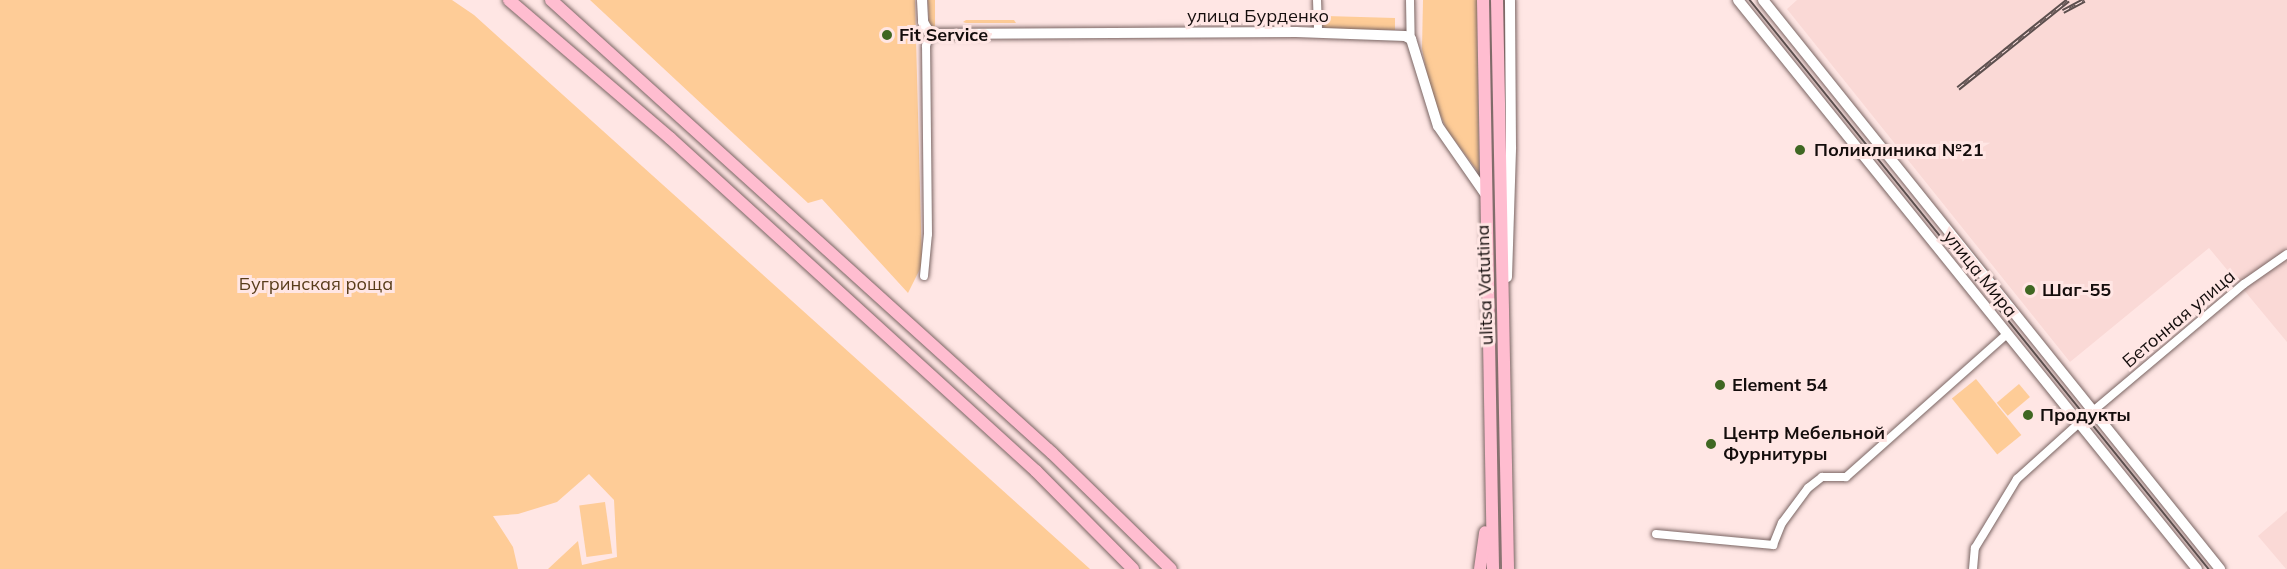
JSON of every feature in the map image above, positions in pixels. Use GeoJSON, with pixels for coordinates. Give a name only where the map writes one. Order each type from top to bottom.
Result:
{"type":"FeatureCollection","features":[{"type":"Feature","properties":{"kind":"main road"},"geometry":{"type":"LineString","coordinates":[[509,0],[670,138],[1010,447],[1133,569]]}},
{"type":"Feature","properties":{"kind":"main road"},"geometry":{"type":"LineString","coordinates":[[551,0],[1052,453],[1171,569]]}},
{"type":"Feature","properties":{"kind":"main road","name":"ulitsa Vatutina"},"geometry":{"type":"LineString","coordinates":[[1483,0],[1493,569]]}},
{"type":"Feature","properties":{"kind":"main road","name":"ulitsa Vatutina"},"geometry":{"type":"LineString","coordinates":[[1497,0],[1508,569]]}},
{"type":"Feature","properties":{"kind":"main road"},"geometry":{"type":"LineString","coordinates":[[1480,569],[1491,487]]}},
{"type":"Feature","properties":{"kind":"street"},"geometry":{"type":"LineString","coordinates":[[922,0],[922,22],[930,34],[926,46],[928,234],[924,276]]}},
{"type":"Feature","properties":{"kind":"street"},"geometry":{"type":"LineString","coordinates":[[1317,0],[1318,32]]}},
{"type":"Feature","properties":{"kind":"street"},"geometry":{"type":"LineString","coordinates":[[1410,0],[1411,39],[1438,126],[1486,195]]}},
{"type":"Feature","properties":{"kind":"street"},"geometry":{"type":"LineString","coordinates":[[1503,301],[1508,270],[1510,191],[1510,0]]}},
{"type":"Feature","properties":{"kind":"street","name":"улица Мира"},"geometry":{"type":"LineString","coordinates":[[1738,0],[2197,569]]}},
{"type":"Feature","properties":{"kind":"street","name":"улица Мира"},"geometry":{"type":"LineString","coordinates":[[1762,0],[2220,569]]}},
{"type":"Feature","properties":{"kind":"street","name":"улица Бурденко"},"geometry":{"type":"LineString","coordinates":[[930,34],[1318,32],[1405,36],[1411,39]]}},
{"type":"Feature","properties":{"kind":"street","name":"Бетонная улица"},"geometry":{"type":"LineString","coordinates":[[2093,411],[2244,284],[2287,254]]}},
{"type":"Feature","properties":{"kind":"street"},"geometry":{"type":"LineString","coordinates":[[1656,534],[1773,545],[1782,523],[1808,488],[1822,477],[1846,477],[2022,322]]}},
{"type":"Feature","properties":{"kind":"street"},"geometry":{"type":"LineString","coordinates":[[1972,569],[1975,548],[2016,479],[2093,411]]}},
{"type":"Feature","properties":{"kind":"shaded area"},"geometry":{"type":"Polygon","coordinates":[[[1797,0],[2287,0],[2287,342],[2209,248],[2070,362],[1787,9],[1797,0]]]}},
{"type":"Feature","properties":{"kind":"shaded area"},"geometry":{"type":"Polygon","coordinates":[[[2287,511],[2287,569],[2286,569],[2258,536],[2287,511]]]}},
{"type":"Feature","properties":{"kind":"green space","name":"Бугринская роща"},"geometry":{"type":"Polygon","coordinates":[[[0,0],[452,0],[474,15],[1090,569],[548,569],[578,541],[582,565],[617,557],[614,500],[589,474],[557,502],[518,514],[493,516],[513,547],[518,569],[0,569],[0,0]]]}},
{"type":"Feature","properties":{"kind":"green space"},"geometry":{"type":"Polygon","coordinates":[[[590,0],[915,0],[922,265],[908,293],[822,199],[808,203],[590,0]]]}},
{"type":"Feature","properties":{"kind":"green space"},"geometry":{"type":"Polygon","coordinates":[[[928,0],[935,0],[935,27],[929,24],[928,0]]]}},
{"type":"Feature","properties":{"kind":"green space"},"geometry":{"type":"Polygon","coordinates":[[[1423,0],[1477,0],[1479,173],[1447,130],[1431,94],[1422,49],[1423,0]]]}},
{"type":"Feature","properties":{"kind":"green space"},"geometry":{"type":"Polygon","coordinates":[[[1321,11],[1325,11],[1326,16],[1395,18],[1395,30],[1327,29],[1321,25],[1321,11]]]}},
{"type":"Feature","properties":{"kind":"green space"},"geometry":{"type":"Polygon","coordinates":[[[966,20],[1014,20],[1016,23],[963,22],[966,20]]]}},
{"type":"Feature","properties":{"kind":"green space"},"geometry":{"type":"Polygon","coordinates":[[[1976,379],[2021,435],[1997,454],[1952,399],[1976,379]]]}},
{"type":"Feature","properties":{"kind":"green space"},"geometry":{"type":"Polygon","coordinates":[[[2019,384],[2030,397],[2008,416],[1997,403],[2019,384]]]}},
{"type":"Feature","properties":{"kind":"green space"},"geometry":{"type":"Polygon","coordinates":[[[605,502],[612,553],[586,557],[579,506],[605,502]]]}},
{"type":"Feature","properties":{"kind":"tram line"},"geometry":{"type":"LineString","coordinates":[[1750,0],[2209,569]]}},
{"type":"Feature","properties":{"kind":"railway"},"geometry":{"type":"LineString","coordinates":[[1958,88],[2068,0]]}},
{"type":"Feature","properties":{"kind":"railway"},"geometry":{"type":"LineString","coordinates":[[2063,11],[2084,0]]}},
{"type":"Feature","properties":{"kind":"place","name":"Fit Service"},"geometry":{"type":"Point","coordinates":[887,35]}},
{"type":"Feature","properties":{"kind":"place","name":"Поликлиника №21"},"geometry":{"type":"Point","coordinates":[1800,150]}},
{"type":"Feature","properties":{"kind":"place","name":"Шаг-55"},"geometry":{"type":"Point","coordinates":[2030,290]}},
{"type":"Feature","properties":{"kind":"place","name":"Element 54"},"geometry":{"type":"Point","coordinates":[1720,385]}},
{"type":"Feature","properties":{"kind":"place","name":"Продукты"},"geometry":{"type":"Point","coordinates":[2028,415]}},
{"type":"Feature","properties":{"kind":"place","name":"Центр Мебельной Фурнитуры"},"geometry":{"type":"Point","coordinates":[1711,444]}}]}
